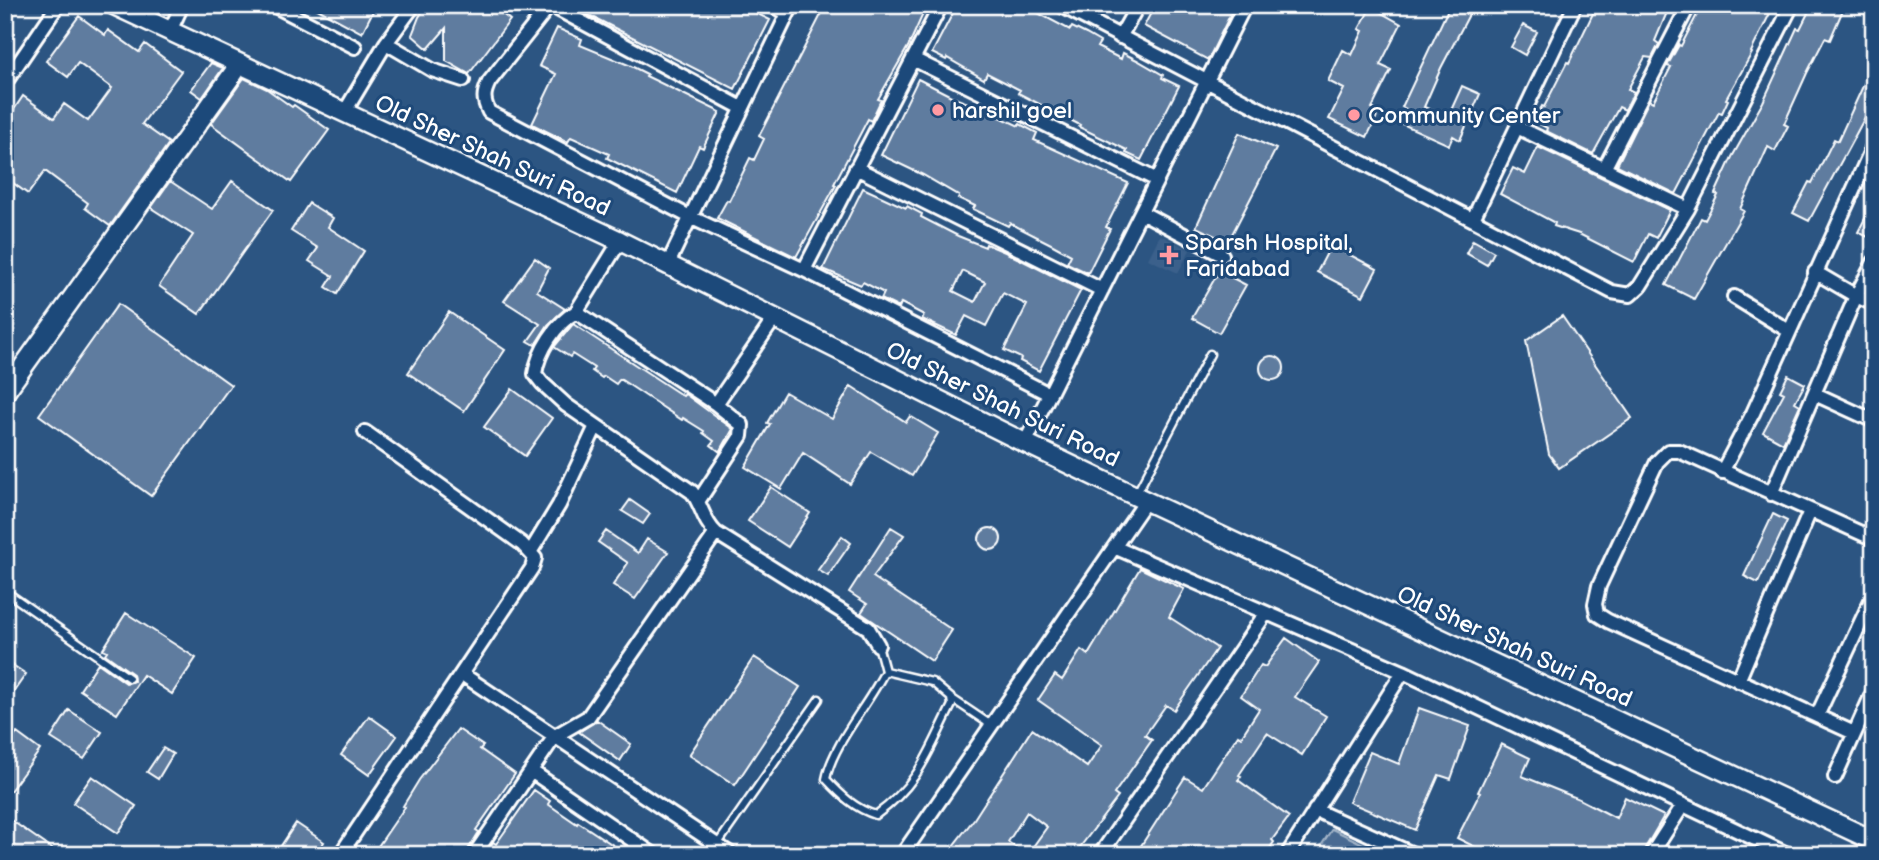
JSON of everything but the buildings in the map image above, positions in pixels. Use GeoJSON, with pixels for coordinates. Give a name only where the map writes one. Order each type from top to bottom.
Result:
{"type":"FeatureCollection","features":[{"type":"Feature","properties":{"kind":"street"},"geometry":{"type":"LineString","coordinates":[[5,83],[58,5]]}},
{"type":"Feature","properties":{"kind":"street","name":"Old Sher Shah Suri Road"},"geometry":{"type":"LineString","coordinates":[[114,5],[150,13],[170,31],[620,242],[1025,443],[1874,841]]}},
{"type":"Feature","properties":{"kind":"street"},"geometry":{"type":"LineString","coordinates":[[170,31],[182,5]]}},
{"type":"Feature","properties":{"kind":"street"},"geometry":{"type":"LineString","coordinates":[[273,5],[355,47]]}},
{"type":"Feature","properties":{"kind":"street"},"geometry":{"type":"LineString","coordinates":[[344,113],[386,43],[414,5]]}},
{"type":"Feature","properties":{"kind":"street"},"geometry":{"type":"LineString","coordinates":[[742,108],[550,5],[489,82],[484,93],[484,103],[489,111],[690,217],[804,270],[1049,394]]}},
{"type":"Feature","properties":{"kind":"street"},"geometry":{"type":"LineString","coordinates":[[667,266],[790,9],[771,5]]}},
{"type":"Feature","properties":{"kind":"street"},"geometry":{"type":"LineString","coordinates":[[804,270],[941,5]]}},
{"type":"Feature","properties":{"kind":"street"},"geometry":{"type":"LineString","coordinates":[[1060,5],[1612,292],[1630,295],[1640,286],[1688,209],[1792,5]]}},
{"type":"Feature","properties":{"kind":"street"},"geometry":{"type":"LineString","coordinates":[[1120,37],[1138,5]]}},
{"type":"Feature","properties":{"kind":"street"},"geometry":{"type":"LineString","coordinates":[[1025,443],[1245,5]]}},
{"type":"Feature","properties":{"kind":"street"},"geometry":{"type":"LineString","coordinates":[[1473,219],[1575,5]]}},
{"type":"Feature","properties":{"kind":"street"},"geometry":{"type":"LineString","coordinates":[[1604,169],[1689,5]]}},
{"type":"Feature","properties":{"kind":"street"},"geometry":{"type":"LineString","coordinates":[[386,43],[432,70],[463,80]]}},
{"type":"Feature","properties":{"kind":"street"},"geometry":{"type":"LineString","coordinates":[[913,59],[1157,180]]}},
{"type":"Feature","properties":{"kind":"street"},"geometry":{"type":"LineString","coordinates":[[5,392],[240,64]]}},
{"type":"Feature","properties":{"kind":"street"},"geometry":{"type":"LineString","coordinates":[[1517,127],[1688,209]]}},
{"type":"Feature","properties":{"kind":"street"},"geometry":{"type":"LineString","coordinates":[[1723,472],[1753,414],[1874,144]]}},
{"type":"Feature","properties":{"kind":"street"},"geometry":{"type":"LineString","coordinates":[[856,168],[1102,290]]}},
{"type":"Feature","properties":{"kind":"street"},"geometry":{"type":"LineString","coordinates":[[1141,212],[1222,255]]}},
{"type":"Feature","properties":{"kind":"street"},"geometry":{"type":"LineString","coordinates":[[620,242],[576,312],[568,316],[553,334],[537,363],[535,374],[556,397],[692,492],[699,500],[703,516],[716,533],[868,628],[878,645]]}},
{"type":"Feature","properties":{"kind":"street"},"geometry":{"type":"LineString","coordinates":[[1771,494],[1856,296],[1874,261]]}},
{"type":"Feature","properties":{"kind":"street"},"geometry":{"type":"LineString","coordinates":[[1815,272],[1874,304]]}},
{"type":"Feature","properties":{"kind":"street"},"geometry":{"type":"LineString","coordinates":[[1734,297],[1789,331]]}},
{"type":"Feature","properties":{"kind":"street"},"geometry":{"type":"LineString","coordinates":[[576,312],[716,404],[743,425],[741,436],[699,500]]}},
{"type":"Feature","properties":{"kind":"street"},"geometry":{"type":"LineString","coordinates":[[716,404],[774,319]]}},
{"type":"Feature","properties":{"kind":"street"},"geometry":{"type":"LineString","coordinates":[[1815,394],[1874,421]]}},
{"type":"Feature","properties":{"kind":"street"},"geometry":{"type":"LineString","coordinates":[[531,551],[559,505],[596,426]]}},
{"type":"Feature","properties":{"kind":"street"},"geometry":{"type":"LineString","coordinates":[[340,855],[532,568],[535,558],[531,551],[365,432]]}},
{"type":"Feature","properties":{"kind":"street"},"geometry":{"type":"LineString","coordinates":[[1854,733],[1608,621],[1597,614],[1595,604],[1599,586],[1657,462],[1668,451],[1679,451],[1874,539]]}},
{"type":"Feature","properties":{"kind":"street"},"geometry":{"type":"LineString","coordinates":[[902,855],[1114,547],[1141,498]]}},
{"type":"Feature","properties":{"kind":"street"},"geometry":{"type":"LineString","coordinates":[[1738,681],[1810,511]]}},
{"type":"Feature","properties":{"kind":"street"},"geometry":{"type":"LineString","coordinates":[[474,855],[555,736],[588,717],[716,533]]}},
{"type":"Feature","properties":{"kind":"street"},"geometry":{"type":"LineString","coordinates":[[1114,547],[1403,672],[1789,855]]}},
{"type":"Feature","properties":{"kind":"street"},"geometry":{"type":"LineString","coordinates":[[1817,716],[1874,594]]}},
{"type":"Feature","properties":{"kind":"street"},"geometry":{"type":"LineString","coordinates":[[1100,855],[1266,613]]}},
{"type":"Feature","properties":{"kind":"street"},"geometry":{"type":"LineString","coordinates":[[1287,855],[1403,672]]}},
{"type":"Feature","properties":{"kind":"street"},"geometry":{"type":"LineString","coordinates":[[462,674],[732,855]]}},
{"type":"Feature","properties":{"kind":"street"},"geometry":{"type":"LineString","coordinates":[[1835,776],[1874,690]]}},
{"type":"Feature","properties":{"kind":"street"},"geometry":{"type":"LineString","coordinates":[[531,771],[654,855]]}},
{"type":"Feature","properties":{"kind":"street"},"geometry":{"type":"LineString","coordinates":[[1651,855],[1683,805]]}},
{"type":"Feature","properties":{"kind":"street"},"geometry":{"type":"LineString","coordinates":[[1315,810],[1415,855]]}},
{"type":"Feature","properties":{"kind":"lane"},"geometry":{"type":"LineString","coordinates":[[1141,498],[1210,354]]}},
{"type":"Feature","properties":{"kind":"lane"},"geometry":{"type":"LineString","coordinates":[[5,591],[129,678]]}},
{"type":"Feature","properties":{"kind":"lane"},"geometry":{"type":"LineString","coordinates":[[878,645],[885,671],[829,763],[826,779],[863,811],[876,815],[897,800],[920,772],[951,705],[951,698]]}},
{"type":"Feature","properties":{"kind":"lane"},"geometry":{"type":"LineString","coordinates":[[885,671],[932,682],[991,725]]}},
{"type":"Feature","properties":{"kind":"lane"},"geometry":{"type":"LineString","coordinates":[[717,845],[819,699]]}},
{"type":"Feature","properties":{"kind":"shaded area","name":"Sparsh Hospital, Faridabad"},"geometry":{"type":"Polygon","coordinates":[[[1160,235],[1190,250],[1178,273],[1148,259],[1160,235]]]}},
{"type":"Feature","properties":{"kind":"shaded area"},"geometry":{"type":"Polygon","coordinates":[[[1332,829],[1386,855],[1315,855],[1332,829]]]}},
{"type":"Feature","properties":{"kind":"place","name":"harshil goel"},"geometry":{"type":"Point","coordinates":[938,110]}},
{"type":"Feature","properties":{"kind":"place","name":"Community Center"},"geometry":{"type":"Point","coordinates":[1354,115]}},
{"type":"Feature","properties":{"kind":"place","name":"Sparsh Hospital, Faridabad"},"geometry":{"type":"Point","coordinates":[1169,255]}}]}
